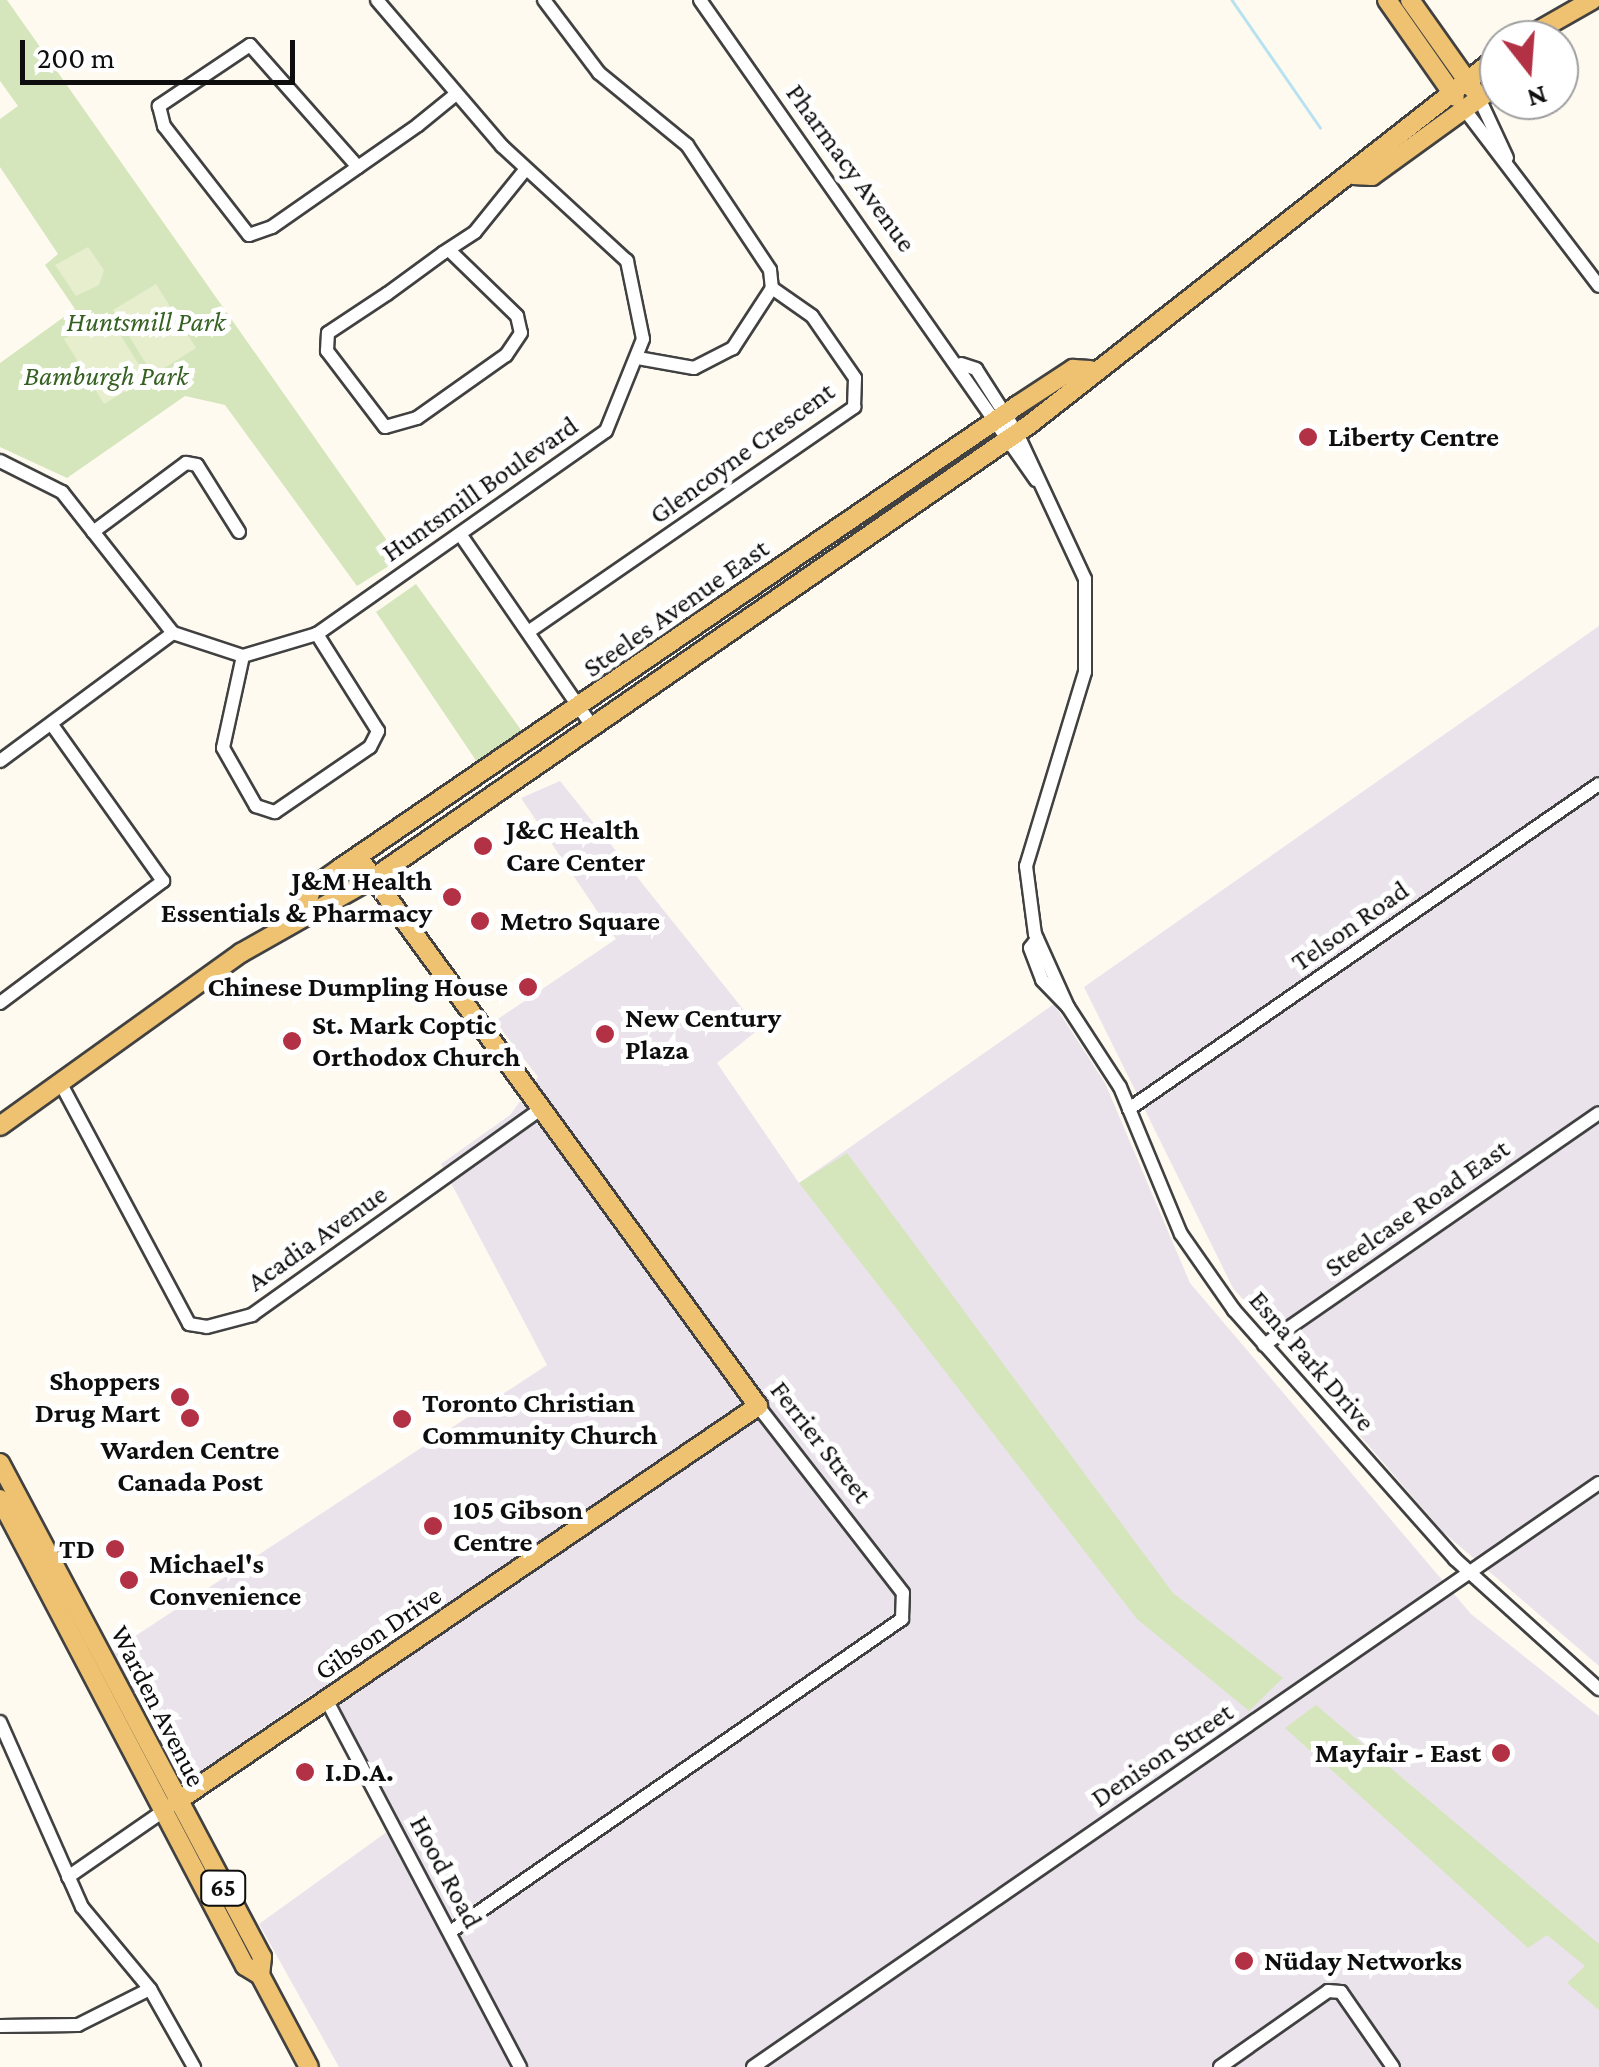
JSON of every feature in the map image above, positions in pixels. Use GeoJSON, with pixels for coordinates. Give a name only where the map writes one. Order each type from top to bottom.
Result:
{"type":"FeatureCollection","features":[{"type":"Feature","properties":{"kind":"main road"},"geometry":{"type":"LineString","coordinates":[[1387,0],[1451,91],[1472,104]]}},
{"type":"Feature","properties":{"kind":"main road"},"geometry":{"type":"LineString","coordinates":[[1410,0],[1466,80],[1472,104]]}},
{"type":"Feature","properties":{"kind":"main road"},"geometry":{"type":"LineString","coordinates":[[1569,20],[1592,0]]}},
{"type":"Feature","properties":{"kind":"main road","name":"Steeles Avenue East"},"geometry":{"type":"LineString","coordinates":[[0,1126],[305,909],[326,908],[372,878],[1082,386],[1090,370],[1354,175],[1479,71]]}},
{"type":"Feature","properties":{"kind":"main road","name":"Steeles Avenue East"},"geometry":{"type":"LineString","coordinates":[[1354,175],[1372,176],[1479,99]]}},
{"type":"Feature","properties":{"kind":"main road","name":"Steeles Avenue East"},"geometry":{"type":"LineString","coordinates":[[305,909],[312,888],[999,418],[1073,370],[1090,370]]}},
{"type":"Feature","properties":{"kind":"main road","name":"Ferrier Street"},"geometry":{"type":"LineString","coordinates":[[358,857],[538,1111],[758,1406]]}},
{"type":"Feature","properties":{"kind":"main road","name":"Gibson Drive"},"geometry":{"type":"LineString","coordinates":[[170,1806],[758,1406]]}},
{"type":"Feature","properties":{"kind":"main road","name":"Warden Avenue"},"geometry":{"type":"LineString","coordinates":[[0,1463],[245,1966],[260,1975],[309,2067]]}},
{"type":"Feature","properties":{"kind":"main road","name":"Warden Avenue"},"geometry":{"type":"LineString","coordinates":[[0,1499],[91,1652]]}},
{"type":"Feature","properties":{"kind":"street"},"geometry":{"type":"LineString","coordinates":[[381,4],[398,0]]}},
{"type":"Feature","properties":{"kind":"street"},"geometry":{"type":"LineString","coordinates":[[544,0],[600,73],[687,144],[764,252],[772,288],[733,348],[707,365],[638,358]]}},
{"type":"Feature","properties":{"kind":"street","name":"Pharmacy Avenue"},"geometry":{"type":"LineString","coordinates":[[700,0],[962,364],[976,370],[1010,437]]}},
{"type":"Feature","properties":{"kind":"street","name":"Huntsmill Boulevard"},"geometry":{"type":"LineString","coordinates":[[243,656],[316,634],[606,431],[638,358],[642,303],[627,261],[525,170],[381,4]]}},
{"type":"Feature","properties":{"kind":"street"},"geometry":{"type":"LineString","coordinates":[[358,167],[250,45],[158,106],[249,235],[358,167],[456,94]]}},
{"type":"Feature","properties":{"kind":"street"},"geometry":{"type":"LineString","coordinates":[[1472,104],[1599,286]]}},
{"type":"Feature","properties":{"kind":"street"},"geometry":{"type":"LineString","coordinates":[[449,250],[517,316],[521,333],[506,354],[417,418],[385,427],[326,351],[328,334],[449,250],[525,170]]}},
{"type":"Feature","properties":{"kind":"street","name":"Glencoyne Crescent"},"geometry":{"type":"LineString","coordinates":[[531,630],[854,407],[855,378],[812,316],[772,288]]}},
{"type":"Feature","properties":{"kind":"street","name":"Esna Park Drive"},"geometry":{"type":"LineString","coordinates":[[1010,437],[1077,554],[1090,627],[1085,672],[1030,842],[1037,939],[1068,1007],[1129,1110],[1181,1234],[1264,1345],[1470,1574],[1599,1689]]}},
{"type":"Feature","properties":{"kind":"street"},"geometry":{"type":"LineString","coordinates":[[0,461],[47,480],[172,633],[243,656],[223,748],[256,806],[275,812],[370,746],[378,731],[316,634]]}},
{"type":"Feature","properties":{"kind":"street"},"geometry":{"type":"LineString","coordinates":[[93,532],[188,462],[239,532]]}},
{"type":"Feature","properties":{"kind":"street"},"geometry":{"type":"LineString","coordinates":[[460,534],[531,630],[592,726]]}},
{"type":"Feature","properties":{"kind":"street"},"geometry":{"type":"LineString","coordinates":[[0,761],[53,726],[172,633]]}},
{"type":"Feature","properties":{"kind":"street"},"geometry":{"type":"LineString","coordinates":[[0,1003],[163,881],[53,726]]}},
{"type":"Feature","properties":{"kind":"street","name":"Telson Road"},"geometry":{"type":"LineString","coordinates":[[1129,1110],[1599,784]]}},
{"type":"Feature","properties":{"kind":"street","name":"Acadia Avenue"},"geometry":{"type":"LineString","coordinates":[[60,1084],[189,1324],[207,1327],[252,1314],[538,1111]]}},
{"type":"Feature","properties":{"kind":"street","name":"Steelcase Road East"},"geometry":{"type":"LineString","coordinates":[[1264,1345],[1599,1113]]}},
{"type":"Feature","properties":{"kind":"street","name":"Ferrier Street"},"geometry":{"type":"LineString","coordinates":[[450,1932],[902,1619],[903,1593],[758,1406]]}},
{"type":"Feature","properties":{"kind":"street","name":"Denison Street"},"geometry":{"type":"LineString","coordinates":[[753,2067],[1599,1483]]}},
{"type":"Feature","properties":{"kind":"street","name":"Hood Road"},"geometry":{"type":"LineString","coordinates":[[328,1701],[520,2067]]}},
{"type":"Feature","properties":{"kind":"street"},"geometry":{"type":"LineString","coordinates":[[0,1722],[68,1877],[150,1989],[194,2067]]}},
{"type":"Feature","properties":{"kind":"street"},"geometry":{"type":"LineString","coordinates":[[68,1877],[170,1806]]}},
{"type":"Feature","properties":{"kind":"street"},"geometry":{"type":"LineString","coordinates":[[0,2026],[78,2026],[150,1989]]}},
{"type":"Feature","properties":{"kind":"street"},"geometry":{"type":"LineString","coordinates":[[1220,2067],[1328,1991],[1341,1992],[1393,2067]]}},
{"type":"Feature","properties":{"kind":"shaded area"},"geometry":{"type":"Polygon","coordinates":[[[1599,626],[1599,1666],[1442,1531],[1233,1288],[1084,987],[1599,626]]]}},
{"type":"Feature","properties":{"kind":"shaded area"},"geometry":{"type":"Polygon","coordinates":[[[560,781],[759,1029],[717,1063],[799,1183],[1054,1004],[1105,1083],[1190,1283],[1471,1614],[1599,1716],[1599,2067],[339,2067],[259,1924],[388,1831],[314,1693],[186,1781],[111,1652],[547,1365],[441,1164],[510,1115],[538,1077],[495,1021],[616,939],[521,798],[560,781]]]}},
{"type":"Feature","properties":{"kind":"green space","name":"Huntsmill Park"},"geometry":{"type":"Polygon","coordinates":[[[0,0],[7,0],[400,559],[357,586],[225,405],[185,396],[67,478],[0,447],[0,363],[75,309],[45,265],[58,254],[0,167],[0,119],[18,106],[0,81],[0,0]]]}},
{"type":"Feature","properties":{"kind":"green space"},"geometry":{"type":"Polygon","coordinates":[[[88,247],[104,270],[99,285],[76,296],[55,265],[88,247]]]}},
{"type":"Feature","properties":{"kind":"green space"},"geometry":{"type":"Polygon","coordinates":[[[156,284],[196,348],[153,375],[113,310],[156,284]]]}},
{"type":"Feature","properties":{"kind":"green space","name":"Bamburgh Park"},"geometry":{"type":"Polygon","coordinates":[[[107,313],[147,378],[104,404],[64,339],[107,313]]]}},
{"type":"Feature","properties":{"kind":"green space"},"geometry":{"type":"Polygon","coordinates":[[[416,584],[524,734],[477,762],[376,612],[416,584]]]}},
{"type":"Feature","properties":{"kind":"green space"},"geometry":{"type":"Polygon","coordinates":[[[847,1153],[1173,1593],[1283,1678],[1249,1711],[1137,1619],[799,1183],[847,1153]]]}},
{"type":"Feature","properties":{"kind":"green space"},"geometry":{"type":"Polygon","coordinates":[[[1316,1705],[1599,1944],[1599,2010],[1567,1983],[1585,1966],[1547,1935],[1528,1948],[1285,1728],[1316,1705]]]}},
{"type":"Feature","properties":{"kind":"waterway"},"geometry":{"type":"LineString","coordinates":[[1232,0],[1320,127]]}},
{"type":"Feature","properties":{"kind":"place","name":"Liberty Centre"},"geometry":{"type":"Point","coordinates":[1308,437]}},
{"type":"Feature","properties":{"kind":"place","name":"J&C Health Care Center"},"geometry":{"type":"Point","coordinates":[483,846]}},
{"type":"Feature","properties":{"kind":"place","name":"J&M Health Essentials & Pharmacy"},"geometry":{"type":"Point","coordinates":[452,897]}},
{"type":"Feature","properties":{"kind":"place","name":"Metro Square"},"geometry":{"type":"Point","coordinates":[480,921]}},
{"type":"Feature","properties":{"kind":"place","name":"Chinese Dumpling House"},"geometry":{"type":"Point","coordinates":[528,987]}},
{"type":"Feature","properties":{"kind":"place","name":"New Century Plaza"},"geometry":{"type":"Point","coordinates":[605,1034]}},
{"type":"Feature","properties":{"kind":"place","name":"St. Mark Coptic Orthodox Church"},"geometry":{"type":"Point","coordinates":[292,1041]}},
{"type":"Feature","properties":{"kind":"place","name":"Shoppers Drug Mart"},"geometry":{"type":"Point","coordinates":[180,1397]}},
{"type":"Feature","properties":{"kind":"place","name":"Warden Centre Canada Post"},"geometry":{"type":"Point","coordinates":[190,1418]}},
{"type":"Feature","properties":{"kind":"place","name":"Toronto Christian Community Church"},"geometry":{"type":"Point","coordinates":[402,1419]}},
{"type":"Feature","properties":{"kind":"place","name":"105 Gibson Centre"},"geometry":{"type":"Point","coordinates":[433,1526]}},
{"type":"Feature","properties":{"kind":"place","name":"TD"},"geometry":{"type":"Point","coordinates":[115,1549]}},
{"type":"Feature","properties":{"kind":"place","name":"Michael's Convenience"},"geometry":{"type":"Point","coordinates":[129,1580]}},
{"type":"Feature","properties":{"kind":"place","name":"Mayfair - East"},"geometry":{"type":"Point","coordinates":[1501,1753]}},
{"type":"Feature","properties":{"kind":"place","name":"I.D.A."},"geometry":{"type":"Point","coordinates":[305,1772]}},
{"type":"Feature","properties":{"kind":"place","name":"Nüday Networks"},"geometry":{"type":"Point","coordinates":[1244,1961]}}]}
